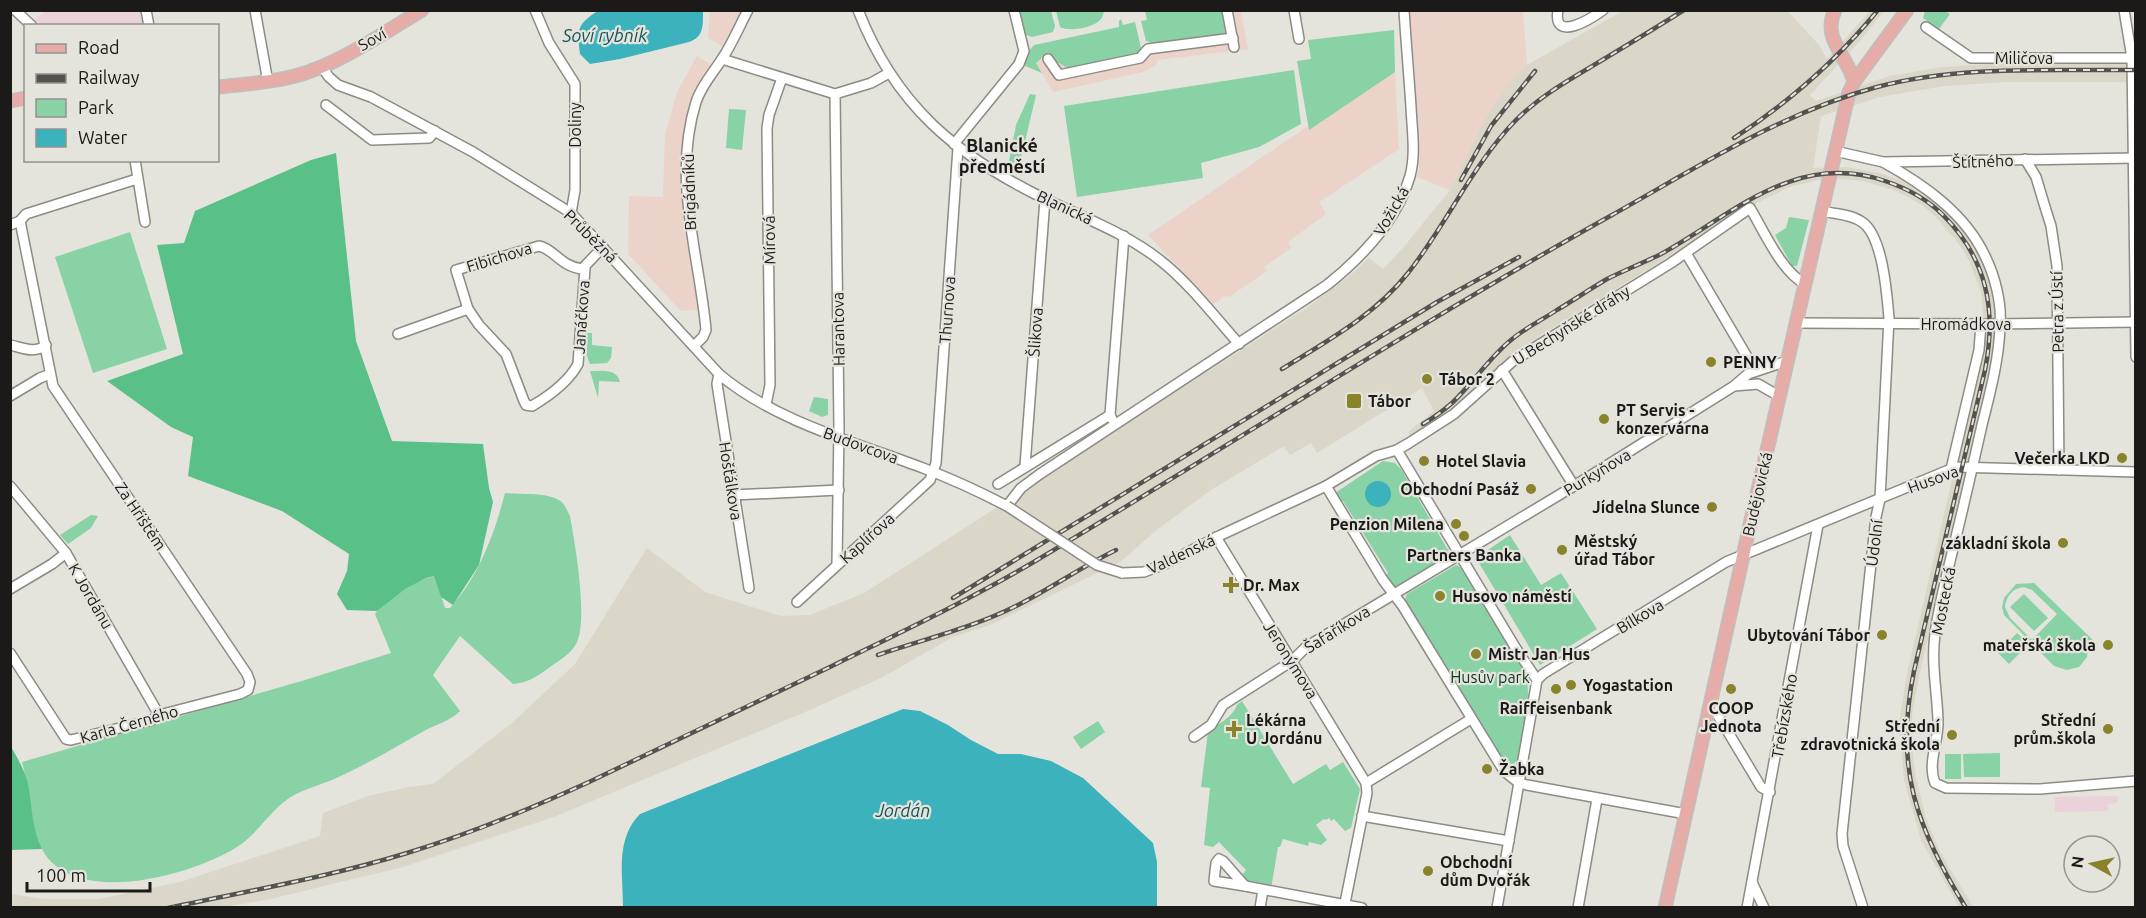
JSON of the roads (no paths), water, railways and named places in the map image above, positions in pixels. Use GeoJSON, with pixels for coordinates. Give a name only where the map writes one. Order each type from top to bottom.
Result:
{"type":"FeatureCollection","features":[{"type":"Feature","properties":{"kind":"main road","name":"Soví"},"geometry":{"type":"LineString","coordinates":[[321,66],[343,56],[422,10]]}},
{"type":"Feature","properties":{"kind":"main road"},"geometry":{"type":"LineString","coordinates":[[1835,10],[1831,21],[1832,39],[1852,72],[1854,82]]}},
{"type":"Feature","properties":{"kind":"main road","name":"Budějovická"},"geometry":{"type":"LineString","coordinates":[[1665,908],[1849,92],[1907,10]]}},
{"type":"Feature","properties":{"kind":"main road"},"geometry":{"type":"LineString","coordinates":[[219,87],[268,82],[296,76],[321,66]]}},
{"type":"Feature","properties":{"kind":"street"},"geometry":{"type":"LineString","coordinates":[[15,10],[30,24]]}},
{"type":"Feature","properties":{"kind":"street"},"geometry":{"type":"LineString","coordinates":[[255,10],[268,82]]}},
{"type":"Feature","properties":{"kind":"street","name":"Doliny"},"geometry":{"type":"LineString","coordinates":[[535,10],[549,43],[575,84],[574,190],[571,213]]}},
{"type":"Feature","properties":{"kind":"street","name":"Brigádníků"},"geometry":{"type":"LineString","coordinates":[[693,346],[704,337],[706,330],[687,209],[685,172],[688,137],[696,101],[748,10]]}},
{"type":"Feature","properties":{"kind":"street","name":"Blanická"},"geometry":{"type":"LineString","coordinates":[[858,10],[866,32],[889,73],[920,114],[956,146],[990,170],[1124,236],[1162,261],[1239,344]]}},
{"type":"Feature","properties":{"kind":"street"},"geometry":{"type":"LineString","coordinates":[[956,146],[1019,64],[1024,51],[1014,10]]}},
{"type":"Feature","properties":{"kind":"street"},"geometry":{"type":"LineString","coordinates":[[1048,59],[1059,75],[1140,58],[1148,49],[1234,43],[1227,10]]}},
{"type":"Feature","properties":{"kind":"street"},"geometry":{"type":"LineString","coordinates":[[1294,10],[1299,39]]}},
{"type":"Feature","properties":{"kind":"street","name":"Vožická"},"geometry":{"type":"LineString","coordinates":[[1112,420],[1239,344],[1327,285],[1349,267],[1383,229],[1404,194],[1410,175],[1413,152],[1404,10]]}},
{"type":"Feature","properties":{"kind":"street"},"geometry":{"type":"LineString","coordinates":[[1558,10],[1557,19],[1562,26],[1583,24],[1603,10]]}},
{"type":"Feature","properties":{"kind":"street"},"geometry":{"type":"LineString","coordinates":[[2124,10],[2132,60],[2136,357]]}},
{"type":"Feature","properties":{"kind":"street","name":"Miličova"},"geometry":{"type":"LineString","coordinates":[[1926,27],[1971,58],[2132,60]]}},
{"type":"Feature","properties":{"kind":"street"},"geometry":{"type":"LineString","coordinates":[[722,59],[835,94],[871,83],[889,73]]}},
{"type":"Feature","properties":{"kind":"street","name":"Průběžná"},"geometry":{"type":"LineString","coordinates":[[321,66],[338,85],[371,98],[435,131],[571,213],[719,374]]}},
{"type":"Feature","properties":{"kind":"street","name":"Mírová"},"geometry":{"type":"LineString","coordinates":[[766,404],[770,385],[768,128],[769,116],[782,78]]}},
{"type":"Feature","properties":{"kind":"street","name":"Harantova"},"geometry":{"type":"LineString","coordinates":[[835,94],[839,438],[837,564]]}},
{"type":"Feature","properties":{"kind":"street"},"geometry":{"type":"LineString","coordinates":[[326,105],[372,140],[429,138],[435,131]]}},
{"type":"Feature","properties":{"kind":"street","name":"Thurnova"},"geometry":{"type":"LineString","coordinates":[[934,472],[956,146]]}},
{"type":"Feature","properties":{"kind":"street","name":"Štítného"},"geometry":{"type":"LineString","coordinates":[[1834,151],[1883,162],[2134,158]]}},
{"type":"Feature","properties":{"kind":"street","name":"Petra z Ústí"},"geometry":{"type":"LineString","coordinates":[[2025,159],[2036,177],[2051,226],[2057,266],[2060,470]]}},
{"type":"Feature","properties":{"kind":"street"},"geometry":{"type":"LineString","coordinates":[[135,162],[145,222]]}},
{"type":"Feature","properties":{"kind":"street","name":"Mostecká"},"geometry":{"type":"LineString","coordinates":[[1883,162],[1916,180],[1944,203],[1966,226],[1985,255],[1996,286],[2001,324],[1996,360],[1935,634],[1933,662],[1938,724],[1931,772],[1935,783],[1946,788],[2040,789],[2136,781]]}},
{"type":"Feature","properties":{"kind":"street"},"geometry":{"type":"LineString","coordinates":[[10,225],[20,221],[26,214],[137,179]]}},
{"type":"Feature","properties":{"kind":"street","name":"Šlikova"},"geometry":{"type":"LineString","coordinates":[[1025,466],[1045,199]]}},
{"type":"Feature","properties":{"kind":"street","name":"U Bechyňské dráhy"},"geometry":{"type":"LineString","coordinates":[[1398,450],[1454,414],[1513,361],[1686,253],[1750,208],[1785,266],[1805,284]]}},
{"type":"Feature","properties":{"kind":"street","name":"Údolní"},"geometry":{"type":"LineString","coordinates":[[1822,212],[1854,218],[1870,230],[1881,264],[1887,295],[1889,324],[1880,499],[1876,517],[1842,834],[1843,846],[1863,908]]}},
{"type":"Feature","properties":{"kind":"street","name":"Za Hřištěm"},"geometry":{"type":"LineString","coordinates":[[20,221],[53,386],[247,674],[250,682]]}},
{"type":"Feature","properties":{"kind":"street"},"geometry":{"type":"LineString","coordinates":[[1007,506],[1027,483],[1112,420],[1124,236]]}},
{"type":"Feature","properties":{"kind":"street","name":"Fibichova"},"geometry":{"type":"LineString","coordinates":[[468,309],[456,270],[539,246],[543,246],[563,262],[579,269],[585,268]]}},
{"type":"Feature","properties":{"kind":"street"},"geometry":{"type":"LineString","coordinates":[[585,268],[603,247]]}},
{"type":"Feature","properties":{"kind":"street"},"geometry":{"type":"LineString","coordinates":[[1686,253],[1749,360]]}},
{"type":"Feature","properties":{"kind":"street","name":"Janáčkova"},"geometry":{"type":"LineString","coordinates":[[468,309],[479,325],[506,354],[524,401],[526,405],[532,406],[556,388],[578,364],[585,268]]}},
{"type":"Feature","properties":{"kind":"street"},"geometry":{"type":"LineString","coordinates":[[398,334],[468,309]]}},
{"type":"Feature","properties":{"kind":"street","name":"Hromádkova"},"geometry":{"type":"LineString","coordinates":[[1796,323],[2135,322]]}},
{"type":"Feature","properties":{"kind":"street"},"geometry":{"type":"LineString","coordinates":[[1951,469],[1979,350],[1981,324]]}},
{"type":"Feature","properties":{"kind":"street"},"geometry":{"type":"LineString","coordinates":[[10,345],[33,351],[40,350],[46,345]]}},
{"type":"Feature","properties":{"kind":"street","name":"Purkyňova"},"geometry":{"type":"LineString","coordinates":[[1459,556],[1734,386],[1748,374],[1787,361]]}},
{"type":"Feature","properties":{"kind":"street"},"geometry":{"type":"LineString","coordinates":[[1502,370],[1574,486]]}},
{"type":"Feature","properties":{"kind":"street"},"geometry":{"type":"LineString","coordinates":[[10,396],[51,374]]}},
{"type":"Feature","properties":{"kind":"street","name":"Budovcova"},"geometry":{"type":"LineString","coordinates":[[719,374],[766,404],[839,438],[934,472],[1007,506]]}},
{"type":"Feature","properties":{"kind":"street","name":"Hošťálkova"},"geometry":{"type":"LineString","coordinates":[[719,374],[717,384],[749,588]]}},
{"type":"Feature","properties":{"kind":"street"},"geometry":{"type":"LineString","coordinates":[[1734,386],[1758,384],[1779,396]]}},
{"type":"Feature","properties":{"kind":"street"},"geometry":{"type":"LineString","coordinates":[[998,484],[1025,466],[1112,420]]}},
{"type":"Feature","properties":{"kind":"street"},"geometry":{"type":"LineString","coordinates":[[1497,908],[1509,841],[1519,783],[1537,680],[1459,556],[1398,450],[1376,456],[1326,486],[1504,771],[1519,783],[1686,814]]}},
{"type":"Feature","properties":{"kind":"street","name":"Husova"},"geometry":{"type":"LineString","coordinates":[[1743,554],[1956,467],[2136,472]]}},
{"type":"Feature","properties":{"kind":"street","name":"Kaplířova"},"geometry":{"type":"LineString","coordinates":[[797,602],[930,480],[934,472]]}},
{"type":"Feature","properties":{"kind":"street","name":"K Jordánu"},"geometry":{"type":"LineString","coordinates":[[10,486],[66,553],[159,715]]}},
{"type":"Feature","properties":{"kind":"street","name":"Valdenská"},"geometry":{"type":"LineString","coordinates":[[1007,506],[1097,565],[1122,573],[1144,572],[1326,486]]}},
{"type":"Feature","properties":{"kind":"street"},"geometry":{"type":"LineString","coordinates":[[733,495],[839,490]]}},
{"type":"Feature","properties":{"kind":"street","name":"Třebízského"},"geometry":{"type":"LineString","coordinates":[[1747,908],[1818,525]]}},
{"type":"Feature","properties":{"kind":"street","name":"Jeronýmova"},"geometry":{"type":"LineString","coordinates":[[1216,537],[1366,783]]}},
{"type":"Feature","properties":{"kind":"street"},"geometry":{"type":"LineString","coordinates":[[10,589],[66,553]]}},
{"type":"Feature","properties":{"kind":"street","name":"Bílkova"},"geometry":{"type":"LineString","coordinates":[[1537,680],[1543,674],[1726,562],[1743,554]]}},
{"type":"Feature","properties":{"kind":"street"},"geometry":{"type":"LineString","coordinates":[[1393,594],[1459,556]]}},
{"type":"Feature","properties":{"kind":"street","name":"Šafaříkova"},"geometry":{"type":"LineString","coordinates":[[1194,737],[1211,724],[1223,705],[1292,660],[1306,647],[1393,594]]}},
{"type":"Feature","properties":{"kind":"street","name":"Karla Černého"},"geometry":{"type":"LineString","coordinates":[[10,653],[66,739],[71,740],[114,731],[152,720],[159,715],[240,694],[248,690],[250,682]]}},
{"type":"Feature","properties":{"kind":"street"},"geometry":{"type":"LineString","coordinates":[[1710,702],[1761,787],[1770,792]]}},
{"type":"Feature","properties":{"kind":"street"},"geometry":{"type":"LineString","coordinates":[[1344,906],[1362,816],[1366,783],[1471,719]]}},
{"type":"Feature","properties":{"kind":"street"},"geometry":{"type":"LineString","coordinates":[[1578,908],[1597,799]]}},
{"type":"Feature","properties":{"kind":"street"},"geometry":{"type":"LineString","coordinates":[[1362,816],[1509,841]]}},
{"type":"Feature","properties":{"kind":"street"},"geometry":{"type":"LineString","coordinates":[[1752,882],[1764,908]]}},
{"type":"Feature","properties":{"kind":"street"},"geometry":{"type":"LineString","coordinates":[[1245,886],[1362,908]]}},
{"type":"Feature","properties":{"kind":"street"},"geometry":{"type":"LineString","coordinates":[[1260,908],[1263,890]]}},
{"type":"Feature","properties":{"kind":"water","name":"Soví rybník"},"geometry":{"type":"Polygon","coordinates":[[[598,11],[703,11],[703,26],[698,37],[689,42],[590,64],[580,54],[579,33],[582,24],[598,11]]]}},
{"type":"Feature","properties":{"kind":"water"},"geometry":{"type":"Polygon","coordinates":[[[1378,481],[1387,485],[1391,494],[1387,503],[1378,507],[1369,503],[1365,494],[1369,485],[1378,481]]]}},
{"type":"Feature","properties":{"kind":"water","name":"Jordán"},"geometry":{"type":"Polygon","coordinates":[[[903,709],[920,711],[998,754],[1021,754],[1051,761],[1083,778],[1153,843],[1157,862],[1157,907],[623,907],[622,858],[624,846],[632,824],[640,814],[903,709]]]}},
{"type":"Feature","properties":{"kind":"railway"},"geometry":{"type":"LineString","coordinates":[[1282,369],[1350,326],[1395,288],[1422,254],[1486,156],[1516,120],[1564,83],[1684,10]]}},
{"type":"Feature","properties":{"kind":"railway"},"geometry":{"type":"LineString","coordinates":[[1734,138],[1811,80],[1878,10]]}},
{"type":"Feature","properties":{"kind":"railway"},"geometry":{"type":"LineString","coordinates":[[168,908],[348,869],[454,838],[589,782],[832,666],[1032,563],[1538,257],[1708,160],[1807,111],[1877,87],[1941,75],[2038,70],[2136,70]]}},
{"type":"Feature","properties":{"kind":"railway"},"geometry":{"type":"LineString","coordinates":[[1461,180],[1491,126],[1535,71]]}},
{"type":"Feature","properties":{"kind":"railway"},"geometry":{"type":"LineString","coordinates":[[1423,424],[1452,403],[1495,355],[1522,332],[1607,279],[1661,254],[1766,191],[1794,180],[1822,174],[1853,174],[1901,187],[1937,209],[1958,232],[1979,268],[1989,306],[1990,327],[1985,370],[1914,671],[1908,706],[1908,767],[1922,823],[1966,908]]}},
{"type":"Feature","properties":{"kind":"railway"},"geometry":{"type":"LineString","coordinates":[[953,598],[1437,302],[1519,257]]}},
{"type":"Feature","properties":{"kind":"railway"},"geometry":{"type":"LineString","coordinates":[[878,655],[999,614],[1116,550]]}},
{"type":"Feature","properties":{"kind":"place","name":"PENNY"},"geometry":{"type":"Point","coordinates":[1711,362]}},
{"type":"Feature","properties":{"kind":"place","name":"Tábor 2"},"geometry":{"type":"Point","coordinates":[1427,379]}},
{"type":"Feature","properties":{"kind":"place","name":"Tábor"},"geometry":{"type":"Point","coordinates":[1354,401]}},
{"type":"Feature","properties":{"kind":"place","name":"PT Servis - konzervárna"},"geometry":{"type":"Point","coordinates":[1604,419]}},
{"type":"Feature","properties":{"kind":"place","name":"Večerka LKD"},"geometry":{"type":"Point","coordinates":[2122,458]}},
{"type":"Feature","properties":{"kind":"place","name":"Hotel Slavia"},"geometry":{"type":"Point","coordinates":[1424,461]}},
{"type":"Feature","properties":{"kind":"place","name":"Obchodní Pasáž"},"geometry":{"type":"Point","coordinates":[1531,489]}},
{"type":"Feature","properties":{"kind":"place","name":"Jídelna Slunce"},"geometry":{"type":"Point","coordinates":[1712,507]}},
{"type":"Feature","properties":{"kind":"place","name":"Penzion Milena"},"geometry":{"type":"Point","coordinates":[1456,524]}},
{"type":"Feature","properties":{"kind":"place","name":"Partners Banka"},"geometry":{"type":"Point","coordinates":[1464,536]}},
{"type":"Feature","properties":{"kind":"place","name":"základní škola"},"geometry":{"type":"Point","coordinates":[2063,543]}},
{"type":"Feature","properties":{"kind":"place","name":"Městský úřad Tábor"},"geometry":{"type":"Point","coordinates":[1562,550]}},
{"type":"Feature","properties":{"kind":"place","name":"Dr. Max"},"geometry":{"type":"Point","coordinates":[1231,585]}},
{"type":"Feature","properties":{"kind":"place","name":"Husovo náměstí"},"geometry":{"type":"Point","coordinates":[1440,596]}},
{"type":"Feature","properties":{"kind":"place","name":"Ubytování Tábor"},"geometry":{"type":"Point","coordinates":[1882,635]}},
{"type":"Feature","properties":{"kind":"place","name":"mateřská škola"},"geometry":{"type":"Point","coordinates":[2108,645]}},
{"type":"Feature","properties":{"kind":"place","name":"Mistr Jan Hus"},"geometry":{"type":"Point","coordinates":[1476,654]}},
{"type":"Feature","properties":{"kind":"place","name":"Yogastation"},"geometry":{"type":"Point","coordinates":[1571,685]}},
{"type":"Feature","properties":{"kind":"place","name":"Raiffeisenbank"},"geometry":{"type":"Point","coordinates":[1556,689]}},
{"type":"Feature","properties":{"kind":"place","name":"COOP Jednota"},"geometry":{"type":"Point","coordinates":[1731,689]}},
{"type":"Feature","properties":{"kind":"place","name":"Lékárna U Jordánu"},"geometry":{"type":"Point","coordinates":[1234,729]}},
{"type":"Feature","properties":{"kind":"place","name":"Střední prům.škola"},"geometry":{"type":"Point","coordinates":[2108,729]}},
{"type":"Feature","properties":{"kind":"place","name":"Střední zdravotnická škola"},"geometry":{"type":"Point","coordinates":[1952,735]}},
{"type":"Feature","properties":{"kind":"place","name":"Žabka"},"geometry":{"type":"Point","coordinates":[1487,769]}},
{"type":"Feature","properties":{"kind":"place","name":"Obchodní dům Dvořák"},"geometry":{"type":"Point","coordinates":[1428,871]}},
{"type":"Feature","properties":{"kind":"district","name":"Blanické předměstí"},"geometry":{"type":"Point","coordinates":[1002,156]}},
{"type":"Feature","properties":{"kind":"park label","name":"Husův park"},"geometry":{"type":"Point","coordinates":[1490,677]}}]}
